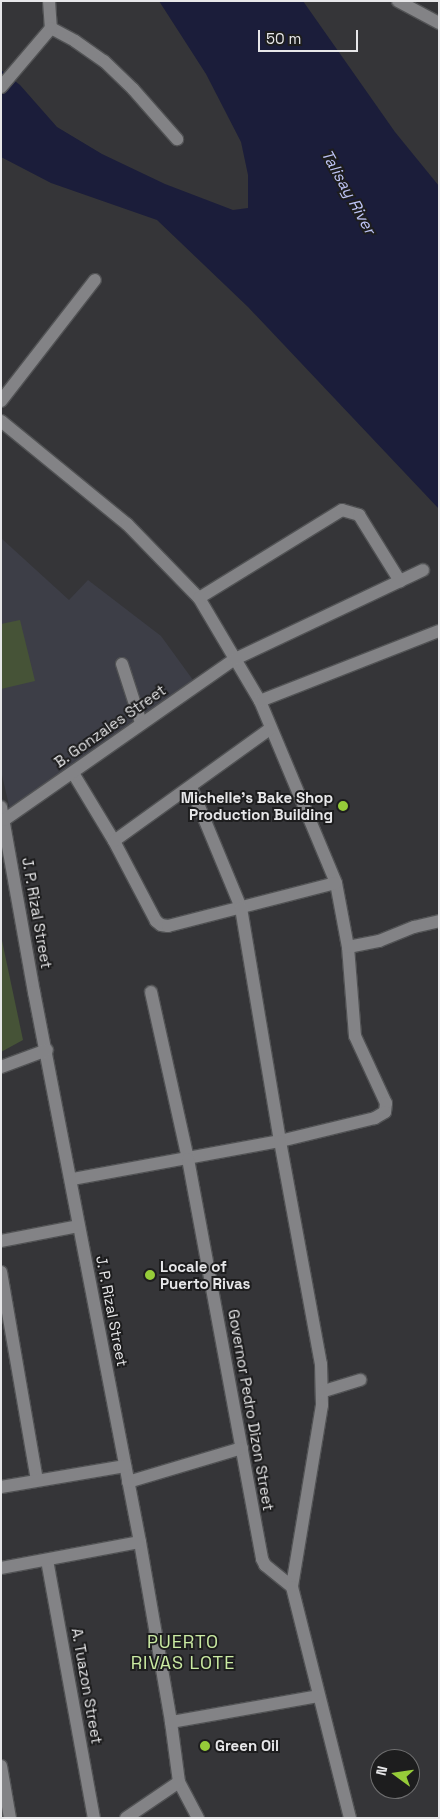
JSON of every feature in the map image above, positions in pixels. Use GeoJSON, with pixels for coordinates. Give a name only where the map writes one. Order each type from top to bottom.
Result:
{"type":"FeatureCollection","features":[{"type":"Feature","properties":{"kind":"street"},"geometry":{"type":"LineString","coordinates":[[1,87],[51,28],[49,1]]}},
{"type":"Feature","properties":{"kind":"street"},"geometry":{"type":"LineString","coordinates":[[398,1],[439,23]]}},
{"type":"Feature","properties":{"kind":"street"},"geometry":{"type":"LineString","coordinates":[[51,28],[104,61],[133,89],[177,139]]}},
{"type":"Feature","properties":{"kind":"street"},"geometry":{"type":"LineString","coordinates":[[1,401],[95,280]]}},
{"type":"Feature","properties":{"kind":"street"},"geometry":{"type":"LineString","coordinates":[[1,421],[127,524],[199,598],[260,701],[270,729],[336,884],[348,947],[355,1036],[386,1103],[386,1108],[375,1118],[280,1141],[72,1179]]}},
{"type":"Feature","properties":{"kind":"street"},"geometry":{"type":"LineString","coordinates":[[199,598],[342,510],[359,515],[400,580]]}},
{"type":"Feature","properties":{"kind":"street","name":"B. Gonzales Street"},"geometry":{"type":"LineString","coordinates":[[3,813],[74,773],[141,723],[235,659],[423,570]]}},
{"type":"Feature","properties":{"kind":"street"},"geometry":{"type":"LineString","coordinates":[[260,701],[439,631]]}},
{"type":"Feature","properties":{"kind":"street"},"geometry":{"type":"LineString","coordinates":[[122,664],[141,723]]}},
{"type":"Feature","properties":{"kind":"street"},"geometry":{"type":"LineString","coordinates":[[114,841],[270,729]]}},
{"type":"Feature","properties":{"kind":"street"},"geometry":{"type":"LineString","coordinates":[[74,773],[114,841],[156,921],[160,925],[168,926],[336,884]]}},
{"type":"Feature","properties":{"kind":"street"},"geometry":{"type":"LineString","coordinates":[[191,787],[241,908],[280,1141],[316,1333],[324,1391],[292,1587],[350,1818]]}},
{"type":"Feature","properties":{"kind":"street","name":"J. P. Rizal Street"},"geometry":{"type":"LineString","coordinates":[[3,813],[46,1050],[72,1179],[79,1226],[140,1542],[172,1722],[179,1782],[198,1818]]}},
{"type":"Feature","properties":{"kind":"street"},"geometry":{"type":"LineString","coordinates":[[348,947],[380,941],[414,927],[439,921]]}},
{"type":"Feature","properties":{"kind":"street","name":"Governor Pedro Dizon Street"},"geometry":{"type":"LineString","coordinates":[[151,992],[188,1158],[262,1559],[265,1565],[292,1587]]}},
{"type":"Feature","properties":{"kind":"street"},"geometry":{"type":"LineString","coordinates":[[1,1067],[46,1050]]}},
{"type":"Feature","properties":{"kind":"street"},"geometry":{"type":"LineString","coordinates":[[1,1241],[79,1226]]}},
{"type":"Feature","properties":{"kind":"street"},"geometry":{"type":"LineString","coordinates":[[1,1272],[37,1480]]}},
{"type":"Feature","properties":{"kind":"street"},"geometry":{"type":"LineString","coordinates":[[324,1391],[360,1380]]}},
{"type":"Feature","properties":{"kind":"street"},"geometry":{"type":"LineString","coordinates":[[128,1482],[242,1448]]}},
{"type":"Feature","properties":{"kind":"street"},"geometry":{"type":"LineString","coordinates":[[1,1487],[125,1466]]}},
{"type":"Feature","properties":{"kind":"street"},"geometry":{"type":"LineString","coordinates":[[1,1568],[140,1542]]}},
{"type":"Feature","properties":{"kind":"street","name":"A. Tuazon Street"},"geometry":{"type":"LineString","coordinates":[[47,1560],[94,1818]]}},
{"type":"Feature","properties":{"kind":"street"},"geometry":{"type":"LineString","coordinates":[[172,1722],[318,1696]]}},
{"type":"Feature","properties":{"kind":"street"},"geometry":{"type":"LineString","coordinates":[[1,1766],[10,1818]]}},
{"type":"Feature","properties":{"kind":"street"},"geometry":{"type":"LineString","coordinates":[[126,1818],[179,1782]]}},
{"type":"Feature","properties":{"kind":"shaded area"},"geometry":{"type":"Polygon","coordinates":[[[1,538],[69,600],[88,580],[161,636],[193,680],[10,810],[1,771],[1,538]]]}},
{"type":"Feature","properties":{"kind":"green space"},"geometry":{"type":"Polygon","coordinates":[[[20,620],[35,681],[1,689],[1,624],[20,620]]]}},
{"type":"Feature","properties":{"kind":"green space"},"geometry":{"type":"Polygon","coordinates":[[[1,936],[23,1040],[1,1052],[1,936]]]}},
{"type":"Feature","properties":{"kind":"water","name":"Talisay River"},"geometry":{"type":"Polygon","coordinates":[[[159,1],[303,1],[395,132],[439,186],[439,509],[248,307],[157,220],[51,183],[1,157],[1,70],[20,85],[57,127],[102,154],[165,184],[233,210],[248,208],[248,175],[241,142],[206,74],[159,1]]]}},
{"type":"Feature","properties":{"kind":"place","name":"Michelle's Bake Shop Production Building"},"geometry":{"type":"Point","coordinates":[343,806]}},
{"type":"Feature","properties":{"kind":"place","name":"Locale of Puerto Rivas"},"geometry":{"type":"Point","coordinates":[150,1275]}},
{"type":"Feature","properties":{"kind":"place","name":"Green Oil"},"geometry":{"type":"Point","coordinates":[205,1746]}},
{"type":"Feature","properties":{"kind":"district","name":"PUERTO RIVAS LOTE"},"geometry":{"type":"Point","coordinates":[183,1654]}}]}
